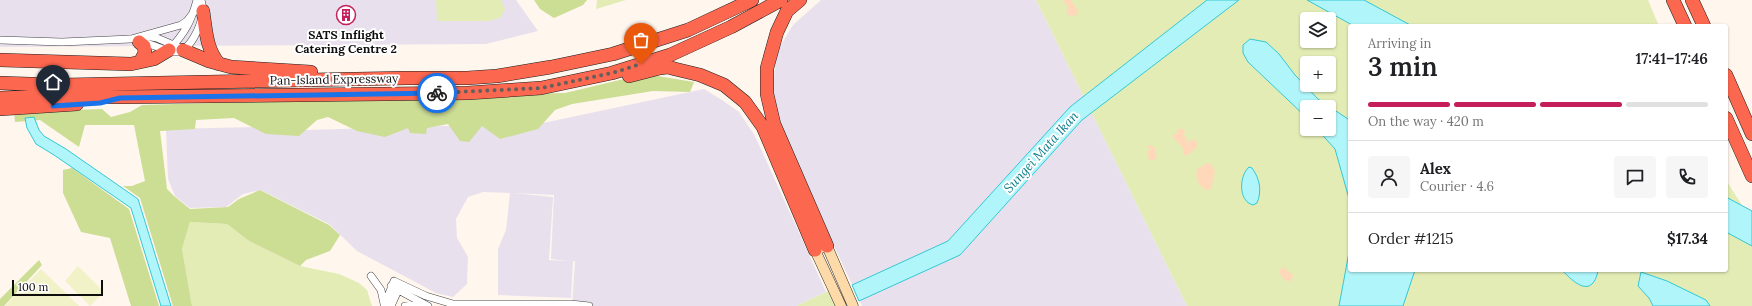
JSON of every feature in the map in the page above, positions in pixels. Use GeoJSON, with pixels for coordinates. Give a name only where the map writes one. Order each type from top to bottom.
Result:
{"type":"FeatureCollection","features":[{"type":"Feature","properties":{"kind":"highway","name":"Pan-Island Expressway"},"geometry":{"type":"LineString","coordinates":[[0,84],[68,85],[467,78],[497,76],[613,54],[688,30],[752,0]]}},
{"type":"Feature","properties":{"kind":"highway","name":"Pan-Island Expressway"},"geometry":{"type":"LineString","coordinates":[[0,98],[56,96],[120,98],[468,93],[541,88],[612,73],[670,55],[731,28],[781,0]]}},
{"type":"Feature","properties":{"kind":"highway"},"geometry":{"type":"LineString","coordinates":[[800,0],[787,11],[777,32],[767,68],[767,94],[774,124],[821,248]]}},
{"type":"Feature","properties":{"kind":"highway"},"geometry":{"type":"LineString","coordinates":[[1673,0],[1684,24]]}},
{"type":"Feature","properties":{"kind":"highway"},"geometry":{"type":"LineString","coordinates":[[1692,0],[1703,24]]}},
{"type":"Feature","properties":{"kind":"highway"},"geometry":{"type":"LineString","coordinates":[[199,6],[208,46],[219,64]]}},
{"type":"Feature","properties":{"kind":"highway"},"geometry":{"type":"LineString","coordinates":[[137,39],[144,46],[145,53],[140,62]]}},
{"type":"Feature","properties":{"kind":"highway"},"geometry":{"type":"LineString","coordinates":[[0,60],[120,64],[154,59],[176,48],[219,64],[258,69],[407,78]]}},
{"type":"Feature","properties":{"kind":"highway"},"geometry":{"type":"LineString","coordinates":[[541,88],[555,92],[564,91],[668,67],[700,75],[724,85],[745,102],[763,127],[821,248]]}},
{"type":"Feature","properties":{"kind":"highway"},"geometry":{"type":"LineString","coordinates":[[1728,80],[1752,134]]}},
{"type":"Feature","properties":{"kind":"highway"},"geometry":{"type":"LineString","coordinates":[[0,109],[100,103],[120,98]]}},
{"type":"Feature","properties":{"kind":"highway"},"geometry":{"type":"LineString","coordinates":[[1728,122],[1752,176]]}},
{"type":"Feature","properties":{"kind":"main road"},"geometry":{"type":"LineString","coordinates":[[821,248],[840,306]]}},
{"type":"Feature","properties":{"kind":"main road"},"geometry":{"type":"LineString","coordinates":[[821,248],[853,306]]}},
{"type":"Feature","properties":{"kind":"street"},"geometry":{"type":"LineString","coordinates":[[137,39],[181,25],[187,21],[199,6]]}},
{"type":"Feature","properties":{"kind":"street"},"geometry":{"type":"LineString","coordinates":[[0,40],[62,42],[137,39],[176,48],[195,35],[199,6]]}},
{"type":"Feature","properties":{"kind":"street"},"geometry":{"type":"LineString","coordinates":[[371,276],[381,290],[387,305]]}},
{"type":"Feature","properties":{"kind":"street"},"geometry":{"type":"LineString","coordinates":[[387,305],[396,285]]}},
{"type":"Feature","properties":{"kind":"street"},"geometry":{"type":"LineString","coordinates":[[396,285],[425,305]]}},
{"type":"Feature","properties":{"kind":"street"},"geometry":{"type":"LineString","coordinates":[[396,285],[453,304],[583,304],[589,306]]}},
{"type":"Feature","properties":{"kind":"street"},"geometry":{"type":"LineString","coordinates":[[405,306],[425,305]]}},
{"type":"Feature","properties":{"kind":"shaded area"},"geometry":{"type":"Polygon","coordinates":[[[0,0],[516,0],[538,31],[486,44],[0,47],[0,0]]]}},
{"type":"Feature","properties":{"kind":"shaded area"},"geometry":{"type":"Polygon","coordinates":[[[821,0],[1036,0],[1187,306],[862,306],[775,119],[773,94],[776,53],[793,25],[821,0]]]}},
{"type":"Feature","properties":{"kind":"shaded area"},"geometry":{"type":"Polygon","coordinates":[[[704,89],[739,112],[755,136],[826,292],[796,306],[572,306],[575,261],[573,261],[571,298],[498,295],[498,249],[506,230],[510,193],[483,192],[468,197],[456,219],[457,238],[468,257],[467,284],[453,297],[436,293],[357,251],[329,224],[261,190],[243,194],[226,207],[190,208],[175,196],[168,179],[166,129],[258,127],[274,131],[543,123],[704,89]],[[513,193],[553,197],[549,260],[567,261],[551,259],[554,195],[513,193]]]}},
{"type":"Feature","properties":{"kind":"green space"},"geometry":{"type":"Polygon","coordinates":[[[436,0],[501,0],[505,9],[500,18],[488,21],[437,21],[436,0]]]}},
{"type":"Feature","properties":{"kind":"green space"},"geometry":{"type":"Polygon","coordinates":[[[534,0],[587,0],[583,5],[554,18],[540,9],[534,0]]]}},
{"type":"Feature","properties":{"kind":"green space"},"geometry":{"type":"Polygon","coordinates":[[[597,0],[626,0],[596,9],[597,0]]]}},
{"type":"Feature","properties":{"kind":"green space"},"geometry":{"type":"Polygon","coordinates":[[[1036,0],[1648,0],[1658,24],[1348,24],[1348,272],[1728,272],[1728,183],[1752,221],[1752,306],[1187,306],[1036,0]]]}},
{"type":"Feature","properties":{"kind":"green space"},"geometry":{"type":"Polygon","coordinates":[[[645,74],[694,82],[690,92],[653,91],[572,104],[555,110],[538,129],[500,139],[482,126],[469,142],[460,141],[448,124],[427,128],[426,134],[410,133],[408,128],[385,137],[357,131],[328,117],[317,120],[299,136],[266,134],[234,118],[196,120],[195,129],[160,131],[167,189],[190,209],[228,207],[239,199],[260,190],[329,225],[340,235],[330,251],[306,260],[300,266],[249,241],[227,224],[190,222],[182,249],[192,306],[173,306],[140,198],[123,186],[132,186],[145,181],[134,125],[85,125],[79,147],[40,120],[15,122],[14,112],[102,109],[111,117],[130,112],[142,105],[565,93],[645,74]]]}},
{"type":"Feature","properties":{"kind":"green space"},"geometry":{"type":"Polygon","coordinates":[[[72,168],[129,209],[159,306],[131,306],[110,238],[81,232],[63,193],[63,170],[72,168]]]}},
{"type":"Feature","properties":{"kind":"green space"},"geometry":{"type":"Polygon","coordinates":[[[190,222],[227,224],[249,241],[300,266],[339,274],[359,283],[367,290],[372,306],[192,306],[182,249],[190,222]]]}},
{"type":"Feature","properties":{"kind":"green space"},"geometry":{"type":"Polygon","coordinates":[[[39,260],[42,265],[4,306],[0,306],[0,299],[39,260]]]}},
{"type":"Feature","properties":{"kind":"green space"},"geometry":{"type":"Polygon","coordinates":[[[78,266],[104,292],[90,306],[65,281],[78,266]]]}},
{"type":"Feature","properties":{"kind":"green space"},"geometry":{"type":"Polygon","coordinates":[[[41,269],[79,306],[5,306],[41,269]]]}},
{"type":"Feature","properties":{"kind":"green space"},"geometry":{"type":"Polygon","coordinates":[[[833,289],[841,306],[796,306],[833,289]]]}},
{"type":"Feature","properties":{"kind":"sand"},"geometry":{"type":"Polygon","coordinates":[[[1062,0],[1071,0],[1077,9],[1078,14],[1074,16],[1067,15],[1067,5],[1062,0]]]}},
{"type":"Feature","properties":{"kind":"sand"},"geometry":{"type":"Polygon","coordinates":[[[1178,129],[1185,131],[1184,135],[1187,139],[1185,143],[1192,139],[1197,142],[1197,147],[1188,155],[1184,155],[1183,148],[1174,138],[1174,134],[1177,133],[1178,129]]]}},
{"type":"Feature","properties":{"kind":"sand"},"geometry":{"type":"Polygon","coordinates":[[[1148,145],[1155,148],[1157,157],[1154,160],[1149,160],[1147,151],[1151,150],[1147,147],[1148,145]]]}},
{"type":"Feature","properties":{"kind":"sand"},"geometry":{"type":"Polygon","coordinates":[[[1205,163],[1211,164],[1215,171],[1211,189],[1207,190],[1199,184],[1196,175],[1198,168],[1204,166],[1205,163]]]}},
{"type":"Feature","properties":{"kind":"sand"},"geometry":{"type":"Polygon","coordinates":[[[1283,267],[1293,275],[1292,281],[1287,281],[1282,277],[1280,270],[1283,267]]]}},
{"type":"Feature","properties":{"kind":"water","name":"Sungei Mata Ikan"},"geometry":{"type":"Polygon","coordinates":[[[1207,0],[1239,0],[1082,120],[960,255],[859,301],[852,285],[948,241],[1070,107],[1207,0]]]}},
{"type":"Feature","properties":{"kind":"water"},"geometry":{"type":"Polygon","coordinates":[[[1307,0],[1364,0],[1408,24],[1350,24],[1336,16],[1336,12],[1329,12],[1307,0]]]}},
{"type":"Feature","properties":{"kind":"water"},"geometry":{"type":"Polygon","coordinates":[[[1250,39],[1266,42],[1279,54],[1300,80],[1300,92],[1311,92],[1320,100],[1300,100],[1300,111],[1248,62],[1243,53],[1243,45],[1250,39]]]}},
{"type":"Feature","properties":{"kind":"water"},"geometry":{"type":"Polygon","coordinates":[[[1336,111],[1348,119],[1348,195],[1335,149],[1323,136],[1336,136],[1336,111]]]}},
{"type":"Feature","properties":{"kind":"water"},"geometry":{"type":"Polygon","coordinates":[[[34,117],[39,130],[44,136],[66,149],[138,199],[171,306],[161,306],[131,208],[36,144],[27,128],[25,118],[34,117]]]}},
{"type":"Feature","properties":{"kind":"water"},"geometry":{"type":"Polygon","coordinates":[[[1249,167],[1255,172],[1260,190],[1259,199],[1257,203],[1253,205],[1248,203],[1245,199],[1242,188],[1243,176],[1249,167]]]}},
{"type":"Feature","properties":{"kind":"water"},"geometry":{"type":"Polygon","coordinates":[[[1728,198],[1752,211],[1752,246],[1728,233],[1728,198]]]}},
{"type":"Feature","properties":{"kind":"water"},"geometry":{"type":"Polygon","coordinates":[[[1348,258],[1348,272],[1414,272],[1403,306],[1339,306],[1348,258]]]}},
{"type":"Feature","properties":{"kind":"water"},"geometry":{"type":"Polygon","coordinates":[[[1564,272],[1598,272],[1592,284],[1587,286],[1582,286],[1572,280],[1564,272]]]}},
{"type":"Feature","properties":{"kind":"water"},"geometry":{"type":"Polygon","coordinates":[[[1641,272],[1667,281],[1706,300],[1710,306],[1653,306],[1649,298],[1638,286],[1641,272]]]}},
{"type":"Feature","properties":{"kind":"way so far"},"geometry":{"type":"LineString","coordinates":[[437,93],[468,93],[541,88],[612,73],[641,64]]}},
{"type":"Feature","properties":{"kind":"place","name":"SATS Inflight Catering Centre 2"},"geometry":{"type":"Point","coordinates":[346,15]}},
{"type":"Feature","properties":{"kind":"route"},"geometry":{"type":"LineString","coordinates":[[53,106],[100,103],[120,98],[437,93]]}}]}
